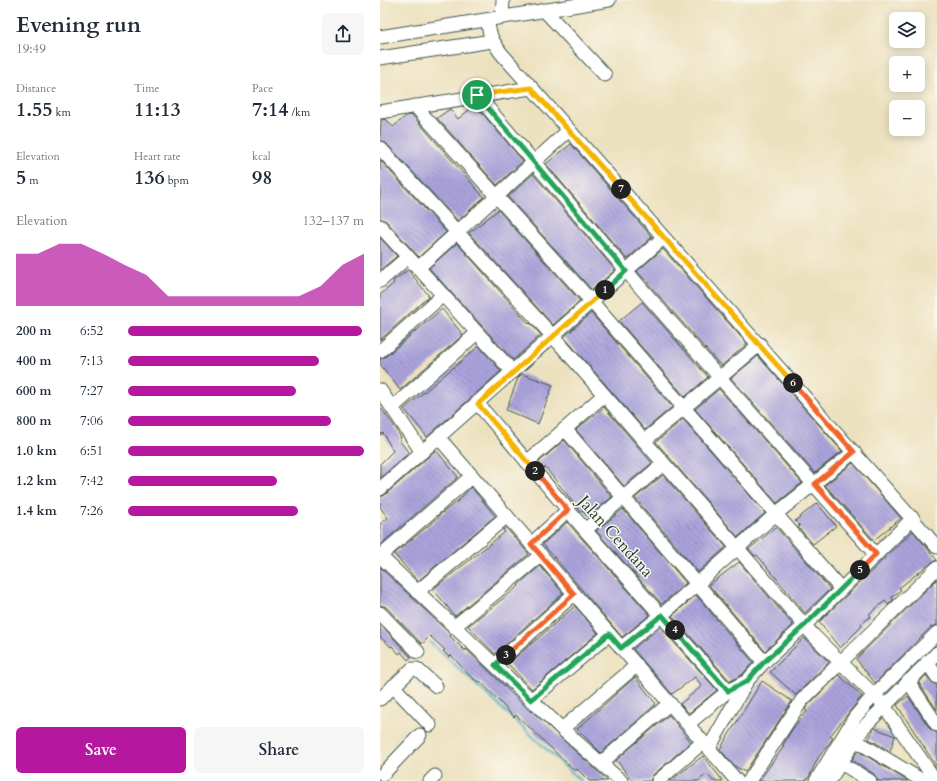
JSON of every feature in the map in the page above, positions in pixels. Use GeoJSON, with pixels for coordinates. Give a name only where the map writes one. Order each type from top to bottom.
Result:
{"type":"FeatureCollection","features":[{"type":"Feature","properties":{"kind":"street"},"geometry":{"type":"LineString","coordinates":[[380,37],[488,20],[502,9],[544,10],[609,0]]}},
{"type":"Feature","properties":{"kind":"street"},"geometry":{"type":"LineString","coordinates":[[544,10],[605,75]]}},
{"type":"Feature","properties":{"kind":"street"},"geometry":{"type":"LineString","coordinates":[[488,20],[488,28],[492,41],[531,88],[663,238],[760,344],[937,547]]}},
{"type":"Feature","properties":{"kind":"street"},"geometry":{"type":"LineString","coordinates":[[380,58],[492,41]]}},
{"type":"Feature","properties":{"kind":"street"},"geometry":{"type":"LineString","coordinates":[[380,112],[477,95],[531,88]]}},
{"type":"Feature","properties":{"kind":"street"},"geometry":{"type":"LineString","coordinates":[[477,95],[626,271],[876,554]]}},
{"type":"Feature","properties":{"kind":"street"},"geometry":{"type":"LineString","coordinates":[[415,106],[592,302],[777,513],[841,589]]}},
{"type":"Feature","properties":{"kind":"street"},"geometry":{"type":"LineString","coordinates":[[418,268],[569,130]]}},
{"type":"Feature","properties":{"kind":"street"},"geometry":{"type":"LineString","coordinates":[[380,148],[553,337],[805,625],[879,700],[936,781]]}},
{"type":"Feature","properties":{"kind":"street"},"geometry":{"type":"LineString","coordinates":[[380,226],[513,372]]}},
{"type":"Feature","properties":{"kind":"street"},"geometry":{"type":"LineString","coordinates":[[380,489],[478,404],[663,238]]}},
{"type":"Feature","properties":{"kind":"street"},"geometry":{"type":"LineString","coordinates":[[380,281],[408,257]]}},
{"type":"Feature","properties":{"kind":"street"},"geometry":{"type":"LineString","coordinates":[[380,351],[443,295]]}},
{"type":"Feature","properties":{"kind":"street"},"geometry":{"type":"LineString","coordinates":[[392,408],[477,333]]}},
{"type":"Feature","properties":{"kind":"street"},"geometry":{"type":"LineString","coordinates":[[644,441],[760,344]]}},
{"type":"Feature","properties":{"kind":"street"},"geometry":{"type":"LineString","coordinates":[[380,390],[422,452]]}},
{"type":"Feature","properties":{"kind":"street"},"geometry":{"type":"LineString","coordinates":[[527,462],[604,395]]}},
{"type":"Feature","properties":{"kind":"street","name":"Jalan Cendana"},"geometry":{"type":"LineString","coordinates":[[478,404],[585,530],[728,691]]}},
{"type":"Feature","properties":{"kind":"street"},"geometry":{"type":"LineString","coordinates":[[565,429],[764,662]]}},
{"type":"Feature","properties":{"kind":"street"},"geometry":{"type":"LineString","coordinates":[[439,438],[737,781]]}},
{"type":"Feature","properties":{"kind":"street"},"geometry":{"type":"LineString","coordinates":[[621,648],[662,615],[777,513],[854,452]]}},
{"type":"Feature","properties":{"kind":"street"},"geometry":{"type":"LineString","coordinates":[[585,530],[663,464]]}},
{"type":"Feature","properties":{"kind":"street"},"geometry":{"type":"LineString","coordinates":[[472,476],[380,556],[562,729],[621,781]]}},
{"type":"Feature","properties":{"kind":"street"},"geometry":{"type":"LineString","coordinates":[[531,544],[568,510]]}},
{"type":"Feature","properties":{"kind":"street"},"geometry":{"type":"LineString","coordinates":[[417,592],[507,516]]}},
{"type":"Feature","properties":{"kind":"street"},"geometry":{"type":"LineString","coordinates":[[658,781],[706,745],[747,681],[764,662],[805,625],[913,518]]}},
{"type":"Feature","properties":{"kind":"street"},"geometry":{"type":"LineString","coordinates":[[454,627],[541,555]]}},
{"type":"Feature","properties":{"kind":"street"},"geometry":{"type":"LineString","coordinates":[[748,781],[798,705],[937,568]]}},
{"type":"Feature","properties":{"kind":"street"},"geometry":{"type":"LineString","coordinates":[[495,665],[574,594]]}},
{"type":"Feature","properties":{"kind":"street"},"geometry":{"type":"LineString","coordinates":[[380,613],[418,652]]}},
{"type":"Feature","properties":{"kind":"street"},"geometry":{"type":"LineString","coordinates":[[829,781],[864,727],[879,700],[937,633]]}},
{"type":"Feature","properties":{"kind":"street"},"geometry":{"type":"LineString","coordinates":[[531,700],[609,634]]}},
{"type":"Feature","properties":{"kind":"street"},"geometry":{"type":"LineString","coordinates":[[816,781],[855,717],[908,681],[937,652]]}},
{"type":"Feature","properties":{"kind":"street"},"geometry":{"type":"LineString","coordinates":[[927,662],[937,677]]}},
{"type":"Feature","properties":{"kind":"street"},"geometry":{"type":"LineString","coordinates":[[562,729],[637,665]]}},
{"type":"Feature","properties":{"kind":"street"},"geometry":{"type":"LineString","coordinates":[[380,699],[414,668],[417,668],[436,686]]}},
{"type":"Feature","properties":{"kind":"street"},"geometry":{"type":"LineString","coordinates":[[688,724],[728,691],[747,681]]}},
{"type":"Feature","properties":{"kind":"street"},"geometry":{"type":"LineString","coordinates":[[908,681],[937,725]]}},
{"type":"Feature","properties":{"kind":"street"},"geometry":{"type":"LineString","coordinates":[[393,686],[430,725]]}},
{"type":"Feature","properties":{"kind":"street"},"geometry":{"type":"LineString","coordinates":[[601,763],[670,704]]}},
{"type":"Feature","properties":{"kind":"street"},"geometry":{"type":"LineString","coordinates":[[384,775],[420,735]]}},
{"type":"Feature","properties":{"kind":"street"},"geometry":{"type":"LineString","coordinates":[[855,740],[923,781]]}},
{"type":"Feature","properties":{"kind":"street"},"geometry":{"type":"LineString","coordinates":[[841,762],[870,781]]}},
{"type":"Feature","properties":{"kind":"building"},"geometry":{"type":"Polygon","coordinates":[[[475,105],[523,161],[497,185],[437,118],[450,109],[458,119],[475,105]]]}},
{"type":"Feature","properties":{"kind":"building"},"geometry":{"type":"Polygon","coordinates":[[[412,115],[484,197],[458,221],[386,143],[380,140],[381,120],[386,119],[393,127],[406,116],[412,115]]]}},
{"type":"Feature","properties":{"kind":"building"},"geometry":{"type":"Polygon","coordinates":[[[571,144],[652,237],[627,259],[546,164],[571,144]]]}},
{"type":"Feature","properties":{"kind":"building"},"geometry":{"type":"Polygon","coordinates":[[[380,160],[446,232],[419,257],[386,221],[380,218],[380,160]]]}},
{"type":"Feature","properties":{"kind":"building"},"geometry":{"type":"Polygon","coordinates":[[[533,174],[615,270],[592,290],[508,197],[533,174]]]}},
{"type":"Feature","properties":{"kind":"building"},"geometry":{"type":"Polygon","coordinates":[[[498,210],[580,301],[553,325],[469,233],[498,210]]]}},
{"type":"Feature","properties":{"kind":"building"},"geometry":{"type":"Polygon","coordinates":[[[380,238],[397,256],[380,270],[380,238]]]}},
{"type":"Feature","properties":{"kind":"building"},"geometry":{"type":"Polygon","coordinates":[[[457,243],[529,324],[530,323],[541,335],[513,360],[429,268],[457,243]]]}},
{"type":"Feature","properties":{"kind":"building"},"geometry":{"type":"Polygon","coordinates":[[[663,249],[747,344],[721,366],[637,271],[663,249]]]}},
{"type":"Feature","properties":{"kind":"building"},"geometry":{"type":"Polygon","coordinates":[[[408,270],[429,296],[380,340],[380,295],[394,283],[393,281],[408,270]]]}},
{"type":"Feature","properties":{"kind":"building"},"geometry":{"type":"Polygon","coordinates":[[[642,302],[708,377],[685,397],[619,321],[642,302]]]}},
{"type":"Feature","properties":{"kind":"building"},"geometry":{"type":"Polygon","coordinates":[[[442,309],[463,335],[400,390],[380,364],[380,359],[385,357],[442,309]]]}},
{"type":"Feature","properties":{"kind":"building"},"geometry":{"type":"Polygon","coordinates":[[[591,313],[672,407],[645,430],[564,337],[591,313]]]}},
{"type":"Feature","properties":{"kind":"building"},"geometry":{"type":"Polygon","coordinates":[[[479,346],[501,371],[427,437],[404,409],[479,346]]]}},
{"type":"Feature","properties":{"kind":"building"},"geometry":{"type":"Polygon","coordinates":[[[758,356],[842,451],[815,473],[731,378],[758,356]]]}},
{"type":"Feature","properties":{"kind":"building"},"geometry":{"type":"Polygon","coordinates":[[[522,374],[553,385],[538,424],[506,410],[518,378],[522,374]]]}},
{"type":"Feature","properties":{"kind":"building"},"geometry":{"type":"Polygon","coordinates":[[[719,389],[802,483],[777,503],[695,409],[719,389]]]}},
{"type":"Feature","properties":{"kind":"building"},"geometry":{"type":"Polygon","coordinates":[[[380,407],[397,430],[401,438],[399,440],[409,453],[380,478],[380,464],[393,451],[383,433],[380,435],[380,407]]]}},
{"type":"Feature","properties":{"kind":"building"},"geometry":{"type":"Polygon","coordinates":[[[604,407],[652,463],[624,486],[576,430],[604,407]]]}},
{"type":"Feature","properties":{"kind":"building"},"geometry":{"type":"Polygon","coordinates":[[[683,419],[765,513],[738,537],[656,442],[683,419]]]}},
{"type":"Feature","properties":{"kind":"building"},"geometry":{"type":"Polygon","coordinates":[[[564,440],[612,497],[588,517],[582,510],[580,511],[545,467],[544,469],[539,462],[564,440]]]}},
{"type":"Feature","properties":{"kind":"building"},"geometry":{"type":"Polygon","coordinates":[[[436,450],[458,477],[380,545],[380,524],[388,518],[380,507],[380,497],[385,495],[436,450]]]}},
{"type":"Feature","properties":{"kind":"building"},"geometry":{"type":"Polygon","coordinates":[[[853,463],[901,518],[874,540],[825,485],[853,463]]]}},
{"type":"Feature","properties":{"kind":"building"},"geometry":{"type":"Polygon","coordinates":[[[663,475],[726,547],[698,572],[635,498],[663,475]]]}},
{"type":"Feature","properties":{"kind":"building"},"geometry":{"type":"Polygon","coordinates":[[[471,487],[495,516],[418,581],[394,554],[459,500],[471,487]]]}},
{"type":"Feature","properties":{"kind":"building"},"geometry":{"type":"Polygon","coordinates":[[[817,503],[836,526],[813,544],[798,527],[800,526],[795,521],[817,503]]]}},
{"type":"Feature","properties":{"kind":"building"},"geometry":{"type":"Polygon","coordinates":[[[623,509],[686,583],[662,604],[596,531],[623,509]]]}},
{"type":"Feature","properties":{"kind":"building"},"geometry":{"type":"Polygon","coordinates":[[[567,522],[650,615],[622,637],[543,544],[567,522]]]}},
{"type":"Feature","properties":{"kind":"building"},"geometry":{"type":"Polygon","coordinates":[[[776,527],[830,589],[805,613],[757,555],[755,556],[749,549],[776,527]]]}},
{"type":"Feature","properties":{"kind":"building"},"geometry":{"type":"Polygon","coordinates":[[[506,528],[529,554],[455,616],[433,589],[505,532],[503,530],[506,528]]]}},
{"type":"Feature","properties":{"kind":"building"},"geometry":{"type":"Polygon","coordinates":[[[913,531],[937,560],[932,562],[899,588],[901,590],[892,597],[893,600],[888,605],[885,601],[869,614],[871,616],[861,624],[862,626],[840,648],[819,622],[913,531]]]}},
{"type":"Feature","properties":{"kind":"building"},"geometry":{"type":"Polygon","coordinates":[[[739,562],[793,625],[765,651],[709,585],[739,562]]]}},
{"type":"Feature","properties":{"kind":"building"},"geometry":{"type":"Polygon","coordinates":[[[540,566],[563,593],[495,654],[468,626],[519,586],[518,585],[540,566]]]}},
{"type":"Feature","properties":{"kind":"building"},"geometry":{"type":"Polygon","coordinates":[[[380,567],[451,635],[450,636],[465,651],[466,649],[531,712],[532,711],[608,781],[589,781],[577,769],[575,771],[516,715],[514,717],[480,681],[478,682],[469,675],[451,655],[449,657],[443,651],[445,650],[430,636],[422,644],[386,607],[380,605],[380,567]]]}},
{"type":"Feature","properties":{"kind":"building"},"geometry":{"type":"Polygon","coordinates":[[[937,579],[937,625],[931,627],[875,683],[856,659],[937,579]]]}},
{"type":"Feature","properties":{"kind":"building"},"geometry":{"type":"Polygon","coordinates":[[[696,595],[753,662],[742,675],[730,681],[672,616],[696,595]]]}},
{"type":"Feature","properties":{"kind":"building"},"geometry":{"type":"Polygon","coordinates":[[[575,606],[598,633],[532,689],[508,664],[575,606]]]}},
{"type":"Feature","properties":{"kind":"building"},"geometry":{"type":"Polygon","coordinates":[[[380,624],[411,657],[408,660],[401,652],[399,654],[392,646],[391,647],[380,637],[380,624]]]}},
{"type":"Feature","properties":{"kind":"building"},"geometry":{"type":"Polygon","coordinates":[[[660,627],[717,690],[689,713],[680,704],[702,686],[695,677],[672,694],[633,649],[660,627]]]}},
{"type":"Feature","properties":{"kind":"building"},"geometry":{"type":"Polygon","coordinates":[[[804,638],[829,662],[796,695],[770,672],[804,638]]]}},
{"type":"Feature","properties":{"kind":"building"},"geometry":{"type":"Polygon","coordinates":[[[839,675],[862,696],[830,736],[833,738],[818,758],[809,777],[805,781],[759,781],[784,746],[783,745],[793,728],[807,711],[805,709],[808,705],[839,675]]]}},
{"type":"Feature","properties":{"kind":"building"},"geometry":{"type":"Polygon","coordinates":[[[926,675],[931,682],[937,685],[937,710],[919,683],[926,675]]]}},
{"type":"Feature","properties":{"kind":"building"},"geometry":{"type":"Polygon","coordinates":[[[635,677],[656,704],[601,753],[577,729],[635,677]]]}},
{"type":"Feature","properties":{"kind":"building"},"geometry":{"type":"Polygon","coordinates":[[[762,681],[792,701],[745,772],[733,765],[720,749],[762,681]]]}},
{"type":"Feature","properties":{"kind":"building"},"geometry":{"type":"Polygon","coordinates":[[[908,696],[930,729],[937,733],[937,767],[897,705],[908,696]]]}},
{"type":"Feature","properties":{"kind":"building"},"geometry":{"type":"Polygon","coordinates":[[[669,715],[691,742],[653,775],[650,781],[633,781],[616,760],[669,715]]]}},
{"type":"Feature","properties":{"kind":"building"},"geometry":{"type":"Polygon","coordinates":[[[874,728],[895,736],[890,751],[869,739],[874,728]]]}},
{"type":"Feature","properties":{"kind":"building"},"geometry":{"type":"Polygon","coordinates":[[[858,751],[908,781],[878,781],[874,774],[852,760],[858,751]]]}},
{"type":"Feature","properties":{"kind":"building"},"geometry":{"type":"Polygon","coordinates":[[[703,756],[723,781],[713,781],[707,774],[698,781],[670,781],[703,756]]]}},
{"type":"Feature","properties":{"kind":"waterway"},"geometry":{"type":"LineString","coordinates":[[430,642],[581,781]]}},
{"type":"Feature","properties":{"kind":"waterway"},"geometry":{"type":"LineString","coordinates":[[882,697],[891,688]]}},
{"type":"Feature","properties":{"kind":"route"},"geometry":{"type":"LineString","coordinates":[[531,88],[663,238],[760,344],[854,452],[815,484],[876,554],[805,625],[764,662],[747,681],[728,691],[662,615],[621,648],[609,634],[531,700],[495,665],[574,594],[531,544],[568,510],[478,404],[626,271],[477,95],[531,88]]}}]}
